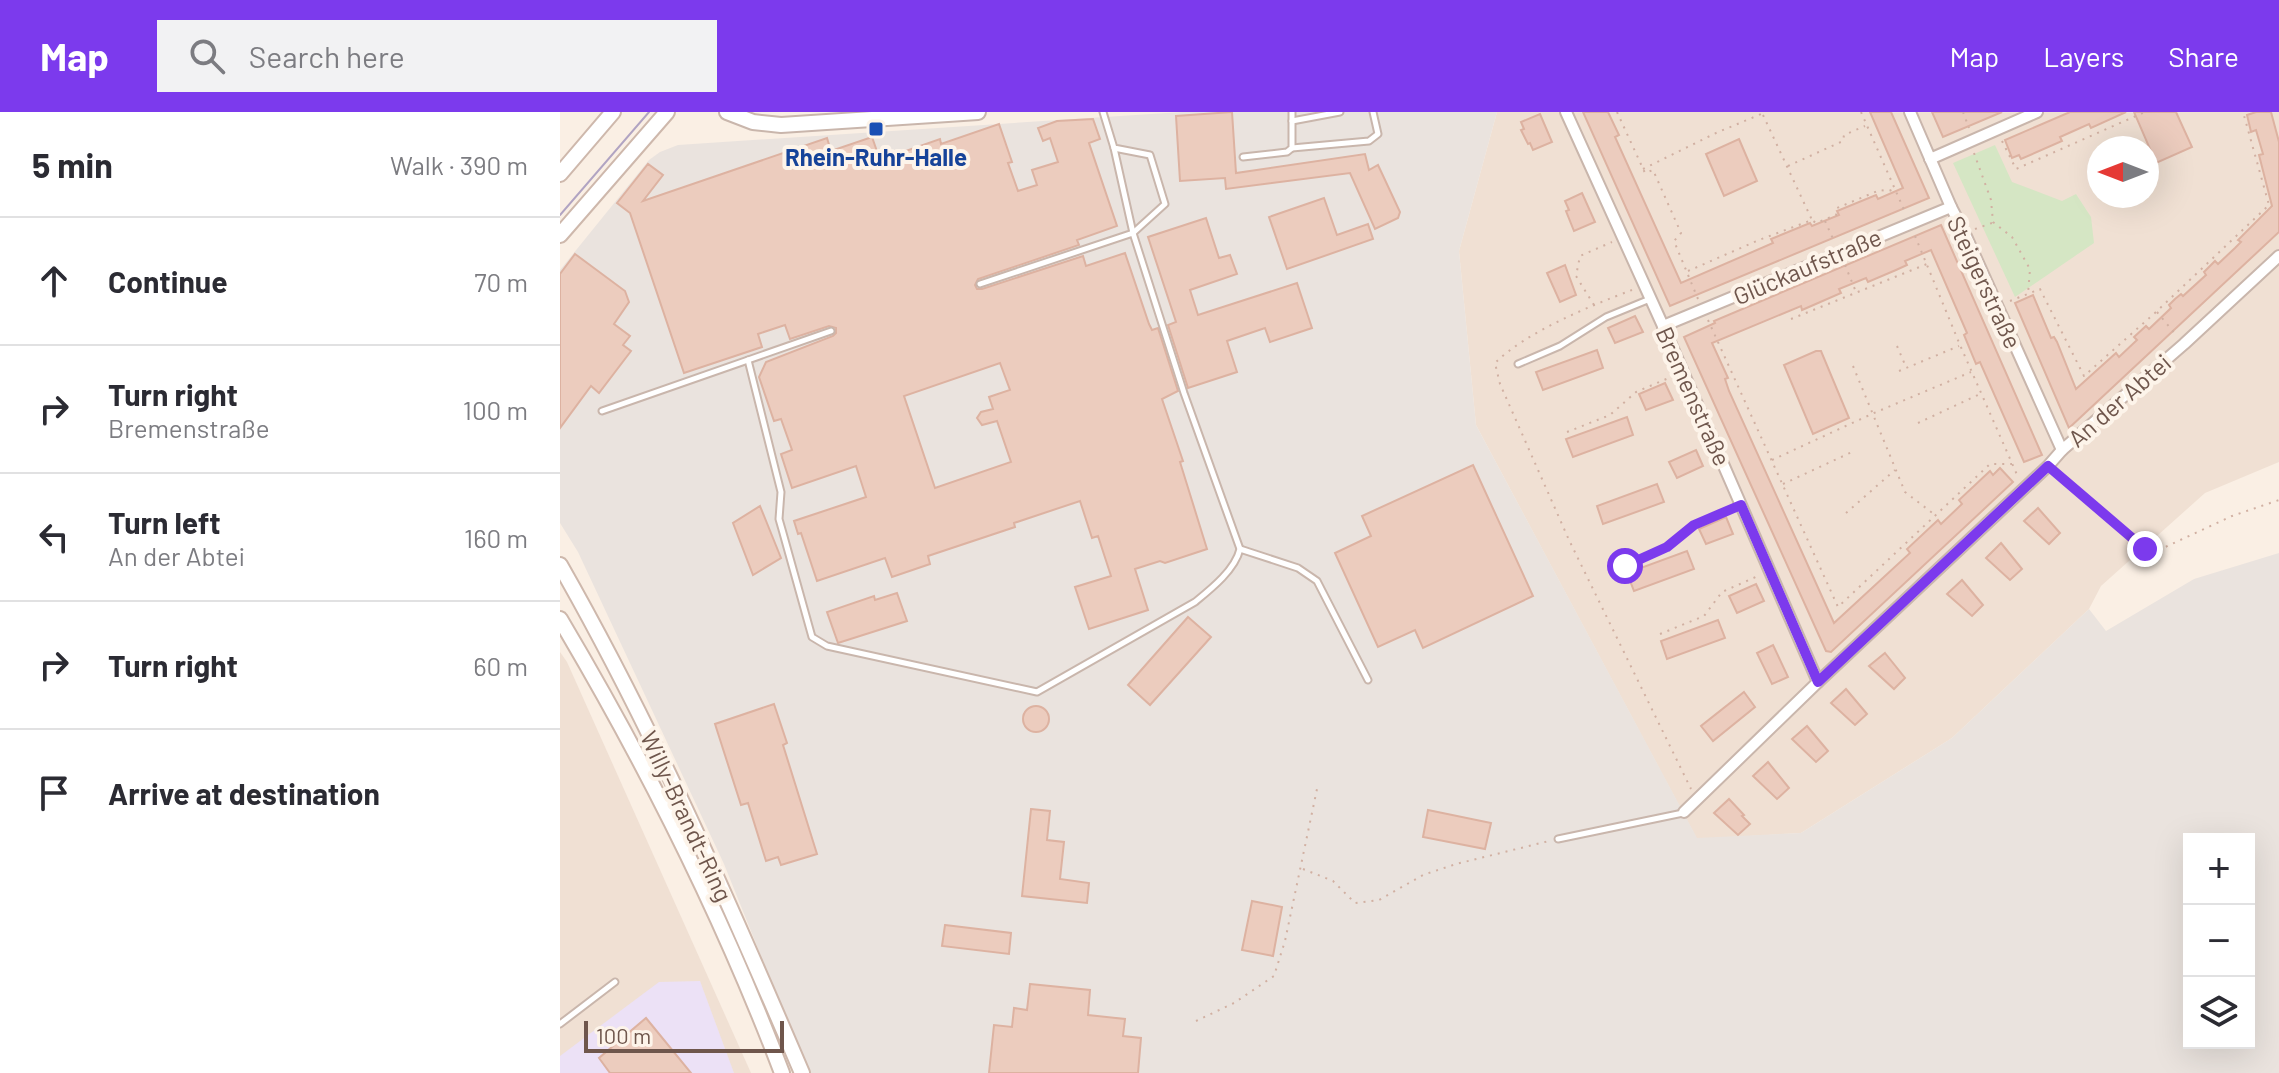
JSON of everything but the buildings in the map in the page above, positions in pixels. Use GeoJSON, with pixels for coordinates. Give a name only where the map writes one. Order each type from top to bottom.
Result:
{"type":"FeatureCollection","features":[{"type":"Feature","properties":{"kind":"main road"},"geometry":{"type":"LineString","coordinates":[[560,174],[613,112]]}},
{"type":"Feature","properties":{"kind":"main road"},"geometry":{"type":"LineString","coordinates":[[560,235],[667,112]]}},
{"type":"Feature","properties":{"kind":"main road"},"geometry":{"type":"LineString","coordinates":[[727,112],[753,122],[781,125],[801,118],[978,112]]}},
{"type":"Feature","properties":{"kind":"main road","name":"Willy-Brandt-Ring"},"geometry":{"type":"LineString","coordinates":[[560,565],[598,631],[706,854],[802,1073]]}},
{"type":"Feature","properties":{"kind":"main road","name":"Willy-Brandt-Ring"},"geometry":{"type":"LineString","coordinates":[[560,619],[665,809],[712,907],[782,1073]]}},
{"type":"Feature","properties":{"kind":"street","name":"Bremenstraße"},"geometry":{"type":"LineString","coordinates":[[1566,112],[1684,372],[1818,682]]}},
{"type":"Feature","properties":{"kind":"street","name":"Steigerstraße"},"geometry":{"type":"LineString","coordinates":[[1910,112],[2062,450]]}},
{"type":"Feature","properties":{"kind":"street"},"geometry":{"type":"LineString","coordinates":[[1930,159],[2037,112]]}},
{"type":"Feature","properties":{"kind":"street","name":"Glückaufstraße"},"geometry":{"type":"LineString","coordinates":[[1663,326],[1951,207]]}},
{"type":"Feature","properties":{"kind":"street","name":"An der Abtei"},"geometry":{"type":"LineString","coordinates":[[1684,812],[2062,450],[2279,256]]}},
{"type":"Feature","properties":{"kind":"lane"},"geometry":{"type":"LineString","coordinates":[[748,360],[781,492],[779,519],[787,548],[812,637],[827,646],[1037,692],[1195,602],[1238,558],[1240,549],[1184,393],[1133,233],[1103,112]]}},
{"type":"Feature","properties":{"kind":"lane"},"geometry":{"type":"LineString","coordinates":[[1292,112],[1292,148]]}},
{"type":"Feature","properties":{"kind":"lane"},"geometry":{"type":"LineString","coordinates":[[1292,121],[1340,112]]}},
{"type":"Feature","properties":{"kind":"lane"},"geometry":{"type":"LineString","coordinates":[[1243,157],[1287,152],[1292,148],[1369,141],[1378,134],[1373,112]]}},
{"type":"Feature","properties":{"kind":"lane"},"geometry":{"type":"LineString","coordinates":[[980,284],[1133,233],[1165,204],[1150,155],[1114,148]]}},
{"type":"Feature","properties":{"kind":"lane"},"geometry":{"type":"LineString","coordinates":[[1518,364],[1560,346],[1606,317],[1651,298]]}},
{"type":"Feature","properties":{"kind":"lane"},"geometry":{"type":"LineString","coordinates":[[602,411],[831,331]]}},
{"type":"Feature","properties":{"kind":"lane"},"geometry":{"type":"LineString","coordinates":[[1240,549],[1298,568],[1317,581],[1368,680]]}},
{"type":"Feature","properties":{"kind":"lane"},"geometry":{"type":"LineString","coordinates":[[1558,839],[1684,812]]}},
{"type":"Feature","properties":{"kind":"lane"},"geometry":{"type":"LineString","coordinates":[[560,1024],[615,982]]}},
{"type":"Feature","properties":{"kind":"path"},"geometry":{"type":"LineString","coordinates":[[1617,112],[1645,173],[1653,170],[1681,233],[1674,241],[1686,271],[1838,607],[1990,464],[2012,464]]}},
{"type":"Feature","properties":{"kind":"path"},"geometry":{"type":"LineString","coordinates":[[1861,112],[1896,188],[1981,394],[2025,488]]}},
{"type":"Feature","properties":{"kind":"path"},"geometry":{"type":"LineString","coordinates":[[1963,112],[1991,200],[1993,222],[2012,237],[2030,269],[2028,295]]}},
{"type":"Feature","properties":{"kind":"path"},"geometry":{"type":"LineString","coordinates":[[1997,129],[2016,169],[2145,112]]}},
{"type":"Feature","properties":{"kind":"path"},"geometry":{"type":"LineString","coordinates":[[1998,306],[2040,289],[2084,376],[2269,205],[2243,112]]}},
{"type":"Feature","properties":{"kind":"path"},"geometry":{"type":"LineString","coordinates":[[1643,169],[1764,113],[1816,223],[1836,215],[1837,208],[1880,190],[1896,188]]}},
{"type":"Feature","properties":{"kind":"path"},"geometry":{"type":"LineString","coordinates":[[1787,167],[1843,141],[1844,135],[1866,126]]}},
{"type":"Feature","properties":{"kind":"path"},"geometry":{"type":"LineString","coordinates":[[1686,271],[1812,220]]}},
{"type":"Feature","properties":{"kind":"path"},"geometry":{"type":"LineString","coordinates":[[1825,220],[1857,294]]}},
{"type":"Feature","properties":{"kind":"path"},"geometry":{"type":"LineString","coordinates":[[1965,234],[1993,222]]}},
{"type":"Feature","properties":{"kind":"path"},"geometry":{"type":"LineString","coordinates":[[1594,306],[1576,276],[1580,256],[1624,238]]}},
{"type":"Feature","properties":{"kind":"path"},"geometry":{"type":"LineString","coordinates":[[1791,319],[1928,264]]}},
{"type":"Feature","properties":{"kind":"path"},"geometry":{"type":"LineString","coordinates":[[1645,285],[1509,348],[1495,363],[1500,384],[1569,540],[1687,783],[1699,800]]}},
{"type":"Feature","properties":{"kind":"path"},"geometry":{"type":"LineString","coordinates":[[2156,312],[2184,344]]}},
{"type":"Feature","properties":{"kind":"path"},"geometry":{"type":"LineString","coordinates":[[1899,371],[1960,345]]}},
{"type":"Feature","properties":{"kind":"path"},"geometry":{"type":"LineString","coordinates":[[1897,346],[1906,368]]}},
{"type":"Feature","properties":{"kind":"path"},"geometry":{"type":"LineString","coordinates":[[1853,366],[1905,492],[1935,515]]}},
{"type":"Feature","properties":{"kind":"path"},"geometry":{"type":"LineString","coordinates":[[1567,432],[1610,415],[1636,392],[1684,372]]}},
{"type":"Feature","properties":{"kind":"path"},"geometry":{"type":"LineString","coordinates":[[1771,461],[1972,372]]}},
{"type":"Feature","properties":{"kind":"path"},"geometry":{"type":"LineString","coordinates":[[1918,423],[1981,394]]}},
{"type":"Feature","properties":{"kind":"path"},"geometry":{"type":"LineString","coordinates":[[1833,425],[1834,431]]}},
{"type":"Feature","properties":{"kind":"path"},"geometry":{"type":"LineString","coordinates":[[1782,485],[1852,452]]}},
{"type":"Feature","properties":{"kind":"path"},"geometry":{"type":"LineString","coordinates":[[2048,466],[2145,549],[2152,551],[2232,516],[2279,500]]}},
{"type":"Feature","properties":{"kind":"path"},"geometry":{"type":"LineString","coordinates":[[1846,513],[1896,469]]}},
{"type":"Feature","properties":{"kind":"path"},"geometry":{"type":"LineString","coordinates":[[1625,566],[1667,547],[1694,525],[1741,505]]}},
{"type":"Feature","properties":{"kind":"path"},"geometry":{"type":"LineString","coordinates":[[1660,634],[1704,616],[1722,592],[1770,571]]}},
{"type":"Feature","properties":{"kind":"path"},"geometry":{"type":"LineString","coordinates":[[1196,1021],[1234,1003],[1274,976],[1285,941],[1317,789]]}},
{"type":"Feature","properties":{"kind":"path"},"geometry":{"type":"LineString","coordinates":[[1300,868],[1333,881],[1355,903],[1379,900],[1423,875],[1456,864],[1558,839]]}},
{"type":"Feature","properties":{"kind":"shaded area"},"geometry":{"type":"Polygon","coordinates":[[[1182,112],[1497,112],[1459,251],[1476,425],[1697,838],[1801,833],[1952,738],[2089,609],[2106,631],[2194,579],[2279,553],[2279,1073],[808,1073],[724,864],[578,552],[560,523],[560,270],[649,160],[678,145],[1182,112]]]}},
{"type":"Feature","properties":{"kind":"shaded area"},"geometry":{"type":"Polygon","coordinates":[[[1497,112],[2279,112],[2279,462],[2205,493],[2101,586],[2089,609],[1952,738],[1801,833],[1697,839],[1476,425],[1459,251],[1497,112]]]}},
{"type":"Feature","properties":{"kind":"shaded area"},"geometry":{"type":"Polygon","coordinates":[[[560,652],[567,662],[751,1073],[560,1073],[560,652]]]}},
{"type":"Feature","properties":{"kind":"shaded area"},"geometry":{"type":"Polygon","coordinates":[[[700,981],[734,1073],[560,1073],[560,1056],[659,982],[700,981]]]}},
{"type":"Feature","properties":{"kind":"green space"},"geometry":{"type":"Polygon","coordinates":[[[1995,145],[2012,182],[2062,201],[2076,194],[2091,217],[2094,243],[2015,297],[1953,163],[1995,145]]]}},
{"type":"Feature","properties":{"kind":"tram line"},"geometry":{"type":"LineString","coordinates":[[560,215],[649,112]]}},
{"type":"Feature","properties":{"kind":"place","name":"Rhein-Ruhr-Halle"},"geometry":{"type":"Point","coordinates":[876,129]}},
{"type":"Feature","properties":{"kind":"route"},"geometry":{"type":"LineString","coordinates":[[1625,566],[1667,547],[1694,525],[1741,505],[1818,682],[2048,466],[2145,549]]}}]}
